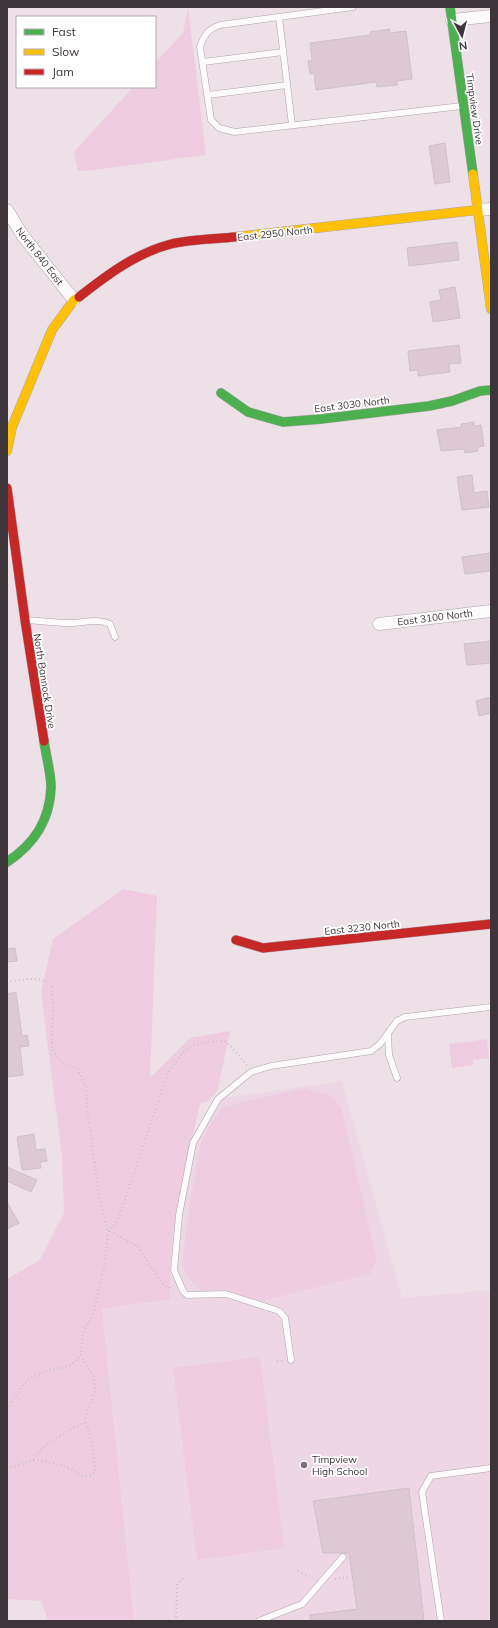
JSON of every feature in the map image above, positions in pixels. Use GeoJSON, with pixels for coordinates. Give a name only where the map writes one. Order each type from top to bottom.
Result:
{"type":"FeatureCollection","features":[{"type":"Feature","properties":{"kind":"street","name":"Timpview Drive"},"geometry":{"type":"LineString","coordinates":[[450,7],[491,309]]}},
{"type":"Feature","properties":{"kind":"street"},"geometry":{"type":"LineString","coordinates":[[452,20],[491,16]]}},
{"type":"Feature","properties":{"kind":"street","name":"East 2950 North"},"geometry":{"type":"LineString","coordinates":[[74,300],[117,269],[148,252],[172,244],[491,209]]}},
{"type":"Feature","properties":{"kind":"street","name":"North 840 East"},"geometry":{"type":"LineString","coordinates":[[7,210],[23,236],[74,300]]}},
{"type":"Feature","properties":{"kind":"street"},"geometry":{"type":"LineString","coordinates":[[7,451],[8,437],[52,330],[74,300]]}},
{"type":"Feature","properties":{"kind":"street","name":"East 3030 North"},"geometry":{"type":"LineString","coordinates":[[221,393],[248,412],[283,422],[429,406],[452,401],[480,391],[491,390]]}},
{"type":"Feature","properties":{"kind":"street","name":"North Bannock Drive"},"geometry":{"type":"LineString","coordinates":[[7,488],[50,787],[46,818],[39,832],[22,852],[7,862]]}},
{"type":"Feature","properties":{"kind":"street","name":"East 3100 North"},"geometry":{"type":"LineString","coordinates":[[378,624],[491,611]]}},
{"type":"Feature","properties":{"kind":"street","name":"East 3230 North"},"geometry":{"type":"LineString","coordinates":[[236,940],[262,948],[491,924]]}},
{"type":"Feature","properties":{"kind":"lane"},"geometry":{"type":"LineString","coordinates":[[353,7],[220,25],[211,28],[200,47],[211,120],[219,128],[235,132],[464,106]]}},
{"type":"Feature","properties":{"kind":"lane"},"geometry":{"type":"LineString","coordinates":[[279,17],[292,125]]}},
{"type":"Feature","properties":{"kind":"lane"},"geometry":{"type":"LineString","coordinates":[[203,62],[283,52]]}},
{"type":"Feature","properties":{"kind":"lane"},"geometry":{"type":"LineString","coordinates":[[208,95],[287,85]]}},
{"type":"Feature","properties":{"kind":"lane"},"geometry":{"type":"LineString","coordinates":[[25,620],[70,623],[97,620],[110,624],[115,637]]}},
{"type":"Feature","properties":{"kind":"lane"},"geometry":{"type":"LineString","coordinates":[[291,1360],[285,1318],[279,1311],[226,1294],[187,1295],[182,1291],[174,1270],[179,1215],[193,1143],[218,1099],[251,1072],[271,1066],[371,1051],[380,1044],[397,1021],[405,1018],[491,1007]]}},
{"type":"Feature","properties":{"kind":"lane"},"geometry":{"type":"LineString","coordinates":[[388,1033],[389,1055],[397,1078]]}},
{"type":"Feature","properties":{"kind":"lane"},"geometry":{"type":"LineString","coordinates":[[441,1621],[422,1492],[431,1476],[491,1468]]}},
{"type":"Feature","properties":{"kind":"lane"},"geometry":{"type":"LineString","coordinates":[[259,1621],[302,1604],[343,1557]]}},
{"type":"Feature","properties":{"kind":"path"},"geometry":{"type":"LineString","coordinates":[[7,982],[33,979],[46,980],[52,985],[52,1049],[60,1062],[76,1068],[86,1087],[98,1191],[109,1232],[104,1268],[92,1314],[83,1333],[81,1356],[93,1376],[95,1388],[85,1422],[90,1434],[95,1472],[92,1475],[83,1476],[59,1463],[33,1460],[7,1469]]}},
{"type":"Feature","properties":{"kind":"path"},"geometry":{"type":"LineString","coordinates":[[109,1232],[118,1220],[168,1073],[180,1056],[189,1047],[204,1041],[225,1041],[236,1052],[251,1072]]}},
{"type":"Feature","properties":{"kind":"path"},"geometry":{"type":"LineString","coordinates":[[109,1232],[114,1233],[138,1247],[161,1282]]}},
{"type":"Feature","properties":{"kind":"path"},"geometry":{"type":"LineString","coordinates":[[7,1409],[29,1379],[47,1371],[69,1366],[81,1356]]}},
{"type":"Feature","properties":{"kind":"path"},"geometry":{"type":"LineString","coordinates":[[33,1460],[37,1454],[58,1437],[85,1422]]}},
{"type":"Feature","properties":{"kind":"path"},"geometry":{"type":"LineString","coordinates":[[176,1621],[177,1585],[184,1577]]}},
{"type":"Feature","properties":{"kind":"shaded area"},"geometry":{"type":"Polygon","coordinates":[[[188,7],[206,155],[78,171],[74,152],[132,88],[156,88],[156,62],[183,33],[188,7]]]}},
{"type":"Feature","properties":{"kind":"shaded area"},"geometry":{"type":"Polygon","coordinates":[[[123,889],[157,896],[150,1078],[190,1038],[230,1031],[218,1089],[210,1100],[200,1104],[189,1152],[174,1225],[171,1250],[170,1299],[102,1309],[134,1621],[48,1621],[41,1601],[7,1599],[7,1279],[40,1260],[64,1213],[62,1157],[41,992],[53,939],[123,889]]]}},
{"type":"Feature","properties":{"kind":"shaded area"},"geometry":{"type":"Polygon","coordinates":[[[487,1039],[489,1058],[473,1060],[473,1065],[452,1068],[449,1044],[487,1039]]]}},
{"type":"Feature","properties":{"kind":"shaded area","name":"Timpview High School"},"geometry":{"type":"Polygon","coordinates":[[[342,1081],[402,1298],[491,1290],[491,1621],[134,1621],[102,1309],[170,1299],[169,1272],[176,1213],[191,1142],[218,1099],[342,1081]]]}},
{"type":"Feature","properties":{"kind":"shaded area"},"geometry":{"type":"Polygon","coordinates":[[[303,1088],[331,1096],[341,1107],[377,1260],[370,1274],[262,1301],[223,1289],[203,1291],[185,1273],[182,1264],[190,1202],[201,1143],[210,1124],[223,1107],[303,1088]]]}},
{"type":"Feature","properties":{"kind":"shaded area"},"geometry":{"type":"Polygon","coordinates":[[[260,1357],[284,1548],[197,1560],[173,1368],[260,1357]]]}},
{"type":"Feature","properties":{"kind":"building"},"geometry":{"type":"Polygon","coordinates":[[[390,29],[390,33],[406,31],[412,79],[397,81],[397,85],[377,87],[376,82],[316,90],[314,73],[310,74],[308,61],[312,60],[310,43],[370,35],[370,32],[390,29]]]}},
{"type":"Feature","properties":{"kind":"building"},"geometry":{"type":"Polygon","coordinates":[[[445,143],[450,182],[435,184],[429,146],[445,143]]]}},
{"type":"Feature","properties":{"kind":"building"},"geometry":{"type":"Polygon","coordinates":[[[457,242],[459,260],[409,266],[407,248],[457,242]]]}},
{"type":"Feature","properties":{"kind":"building"},"geometry":{"type":"Polygon","coordinates":[[[455,287],[460,318],[433,322],[430,302],[441,300],[439,290],[455,287]]]}},
{"type":"Feature","properties":{"kind":"building"},"geometry":{"type":"Polygon","coordinates":[[[459,345],[461,363],[449,364],[450,372],[418,376],[418,370],[410,371],[408,351],[459,345]]]}},
{"type":"Feature","properties":{"kind":"building"},"geometry":{"type":"Polygon","coordinates":[[[474,422],[474,426],[481,425],[484,446],[478,447],[478,451],[465,453],[464,449],[441,451],[437,430],[462,427],[461,424],[474,422]]]}},
{"type":"Feature","properties":{"kind":"building"},"geometry":{"type":"Polygon","coordinates":[[[472,475],[474,493],[487,491],[489,507],[462,510],[457,477],[472,475]]]}},
{"type":"Feature","properties":{"kind":"building"},"geometry":{"type":"Polygon","coordinates":[[[491,553],[491,571],[465,574],[462,557],[491,553]]]}},
{"type":"Feature","properties":{"kind":"building"},"geometry":{"type":"Polygon","coordinates":[[[491,641],[491,663],[467,665],[464,644],[491,641]]]}},
{"type":"Feature","properties":{"kind":"building"},"geometry":{"type":"Polygon","coordinates":[[[491,697],[491,713],[479,716],[476,701],[491,697]]]}},
{"type":"Feature","properties":{"kind":"building"},"geometry":{"type":"Polygon","coordinates":[[[15,948],[17,961],[7,962],[7,949],[15,948]]]}},
{"type":"Feature","properties":{"kind":"building"},"geometry":{"type":"Polygon","coordinates":[[[16,992],[22,1036],[27,1035],[29,1046],[20,1047],[23,1075],[7,1077],[7,994],[16,992]]]}},
{"type":"Feature","properties":{"kind":"building"},"geometry":{"type":"Polygon","coordinates":[[[34,1134],[36,1150],[45,1149],[47,1161],[40,1162],[41,1168],[22,1170],[17,1137],[34,1134]]]}},
{"type":"Feature","properties":{"kind":"building"},"geometry":{"type":"Polygon","coordinates":[[[7,1167],[37,1180],[31,1192],[7,1181],[7,1167]]]}},
{"type":"Feature","properties":{"kind":"building"},"geometry":{"type":"Polygon","coordinates":[[[7,1202],[19,1223],[7,1229],[7,1202]]]}},
{"type":"Feature","properties":{"kind":"building","name":"Timpview High School"},"geometry":{"type":"Polygon","coordinates":[[[409,1488],[424,1621],[310,1621],[310,1615],[357,1609],[349,1553],[323,1553],[313,1501],[409,1488]]]}},
{"type":"Feature","properties":{"kind":"traffic: fast"},"geometry":{"type":"LineString","coordinates":[[450,7],[473,174]]}},
{"type":"Feature","properties":{"kind":"traffic: fast"},"geometry":{"type":"LineString","coordinates":[[221,393],[248,412],[283,422],[429,406],[452,401],[480,391],[491,390]]}},
{"type":"Feature","properties":{"kind":"traffic: fast"},"geometry":{"type":"LineString","coordinates":[[7,862],[17,855],[33,839],[48,811],[51,782],[44,741]]}},
{"type":"Feature","properties":{"kind":"traffic: slow"},"geometry":{"type":"LineString","coordinates":[[473,174],[491,309]]}},
{"type":"Feature","properties":{"kind":"traffic: slow"},"geometry":{"type":"LineString","coordinates":[[235,237],[477,210]]}},
{"type":"Feature","properties":{"kind":"traffic: slow"},"geometry":{"type":"LineString","coordinates":[[7,451],[12,427],[52,330],[74,300],[79,297]]}},
{"type":"Feature","properties":{"kind":"traffic: jam"},"geometry":{"type":"LineString","coordinates":[[79,297],[122,266],[158,248],[186,241],[235,237]]}},
{"type":"Feature","properties":{"kind":"traffic: jam"},"geometry":{"type":"LineString","coordinates":[[7,488],[25,620],[44,741]]}},
{"type":"Feature","properties":{"kind":"traffic: jam"},"geometry":{"type":"LineString","coordinates":[[236,940],[263,948],[491,924]]}},
{"type":"Feature","properties":{"kind":"place","name":"Timpview High School"},"geometry":{"type":"Point","coordinates":[304,1465]}}]}
